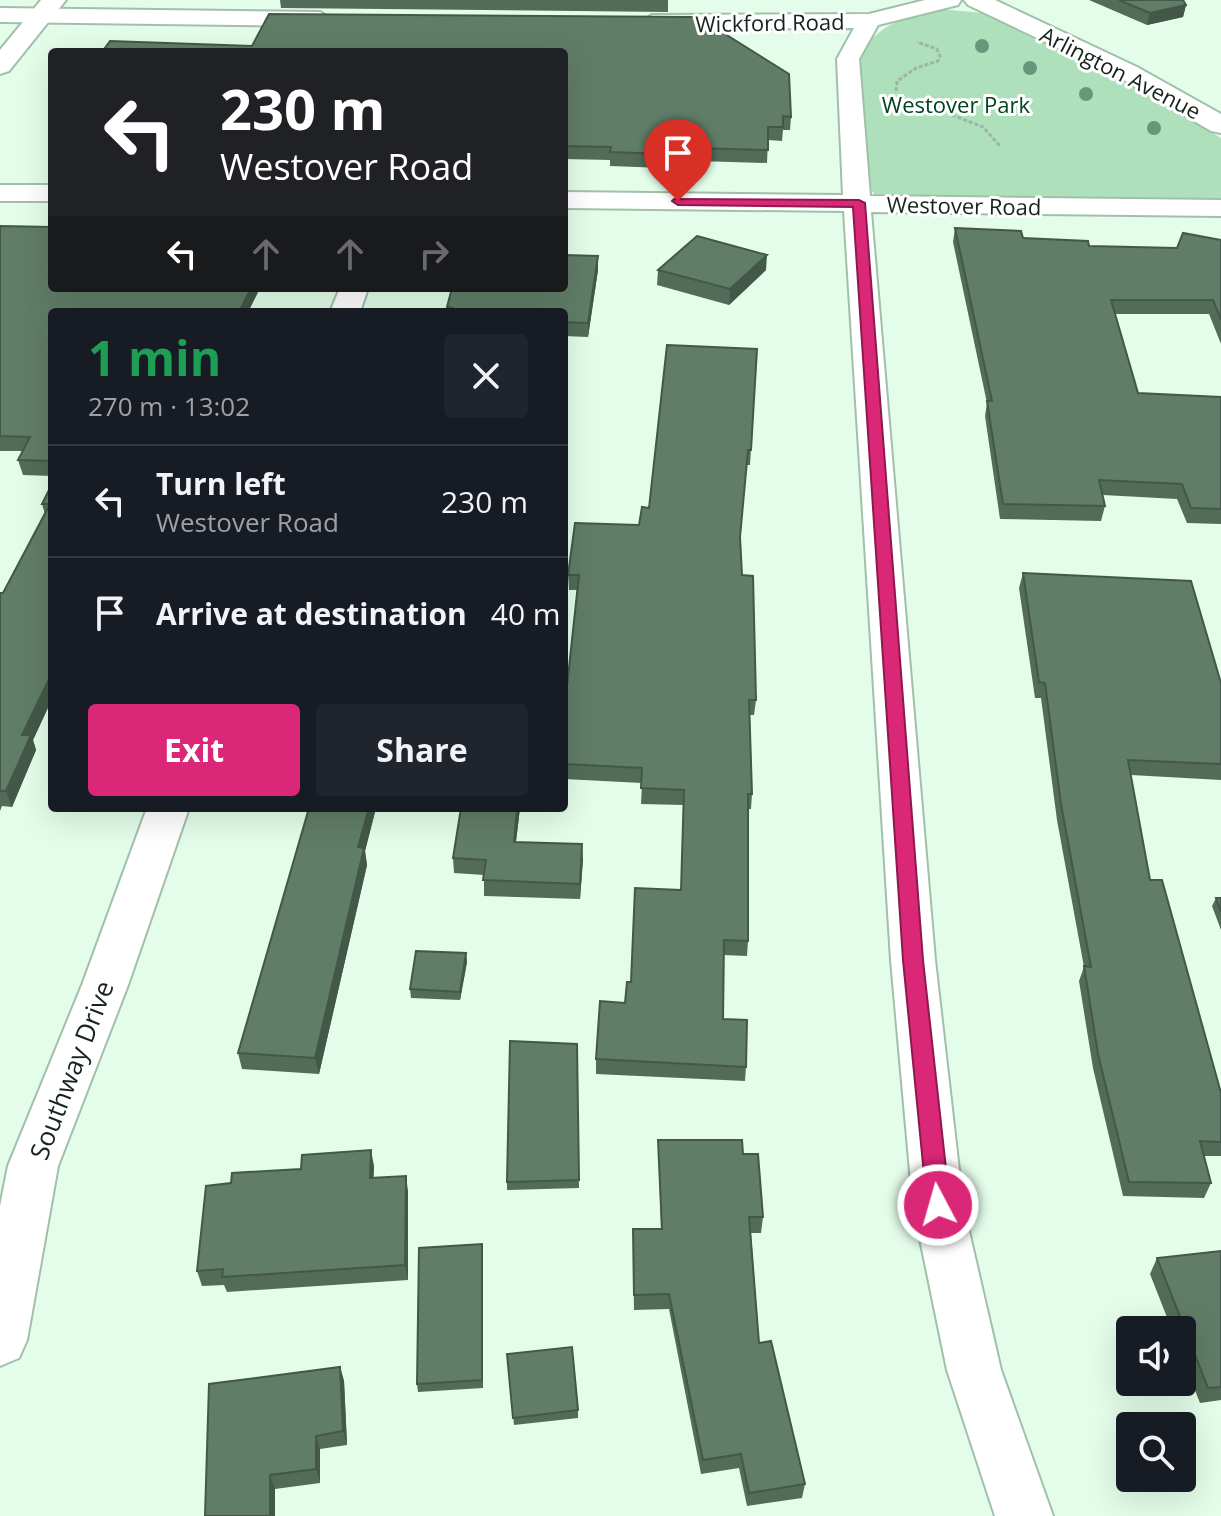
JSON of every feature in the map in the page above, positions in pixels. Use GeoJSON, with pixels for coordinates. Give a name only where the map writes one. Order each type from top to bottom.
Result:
{"type":"FeatureCollection","features":[{"type":"Feature","properties":{"kind":"street","name":"Wickford Road"},"geometry":{"type":"LineString","coordinates":[[634,22],[869,21],[950,0]]}},
{"type":"Feature","properties":{"kind":"street","name":"Arlington Avenue"},"geometry":{"type":"LineString","coordinates":[[976,0],[1128,72],[1221,125]]}},
{"type":"Feature","properties":{"kind":"street"},"geometry":{"type":"LineString","coordinates":[[0,15],[47,8],[348,19]]}},
{"type":"Feature","properties":{"kind":"street"},"geometry":{"type":"LineString","coordinates":[[0,66],[47,8]]}},
{"type":"Feature","properties":{"kind":"street"},"geometry":{"type":"LineString","coordinates":[[869,21],[848,59],[913,960],[938,1205],[974,1370],[1024,1516]]}},
{"type":"Feature","properties":{"kind":"street"},"geometry":{"type":"LineString","coordinates":[[0,193],[48,193]]}},
{"type":"Feature","properties":{"kind":"street","name":"Westover Road"},"geometry":{"type":"LineString","coordinates":[[568,200],[1221,208]]}},
{"type":"Feature","properties":{"kind":"street","name":"Southway Drive"},"geometry":{"type":"LineString","coordinates":[[0,1340],[33,1166],[105,985],[167,812]]}},
{"type":"Feature","properties":{"kind":"path"},"geometry":{"type":"LineString","coordinates":[[896,91],[897,81],[905,74],[938,61],[940,56],[937,49],[907,40]]}},
{"type":"Feature","properties":{"kind":"path"},"geometry":{"type":"LineString","coordinates":[[952,115],[983,127],[1001,147]]}},
{"type":"Feature","properties":{"kind":"green space","name":"Westover Park"},"geometry":{"type":"Polygon","coordinates":[[[939,9],[983,13],[1144,92],[1221,138],[1221,202],[887,198],[875,195],[870,188],[858,58],[882,30],[903,19],[939,9]]]}},
{"type":"Feature","properties":{"kind":"building"},"geometry":{"type":"Polygon","coordinates":[[[1119,0],[1183,0],[1186,5],[1150,13],[1119,0]]]}},
{"type":"Feature","properties":{"kind":"building"},"geometry":{"type":"Polygon","coordinates":[[[269,14],[698,17],[789,74],[791,117],[783,116],[783,127],[768,127],[768,150],[666,147],[665,154],[610,152],[611,147],[568,146],[568,48],[105,48],[110,41],[252,46],[269,14]]]}},
{"type":"Feature","properties":{"kind":"building"},"geometry":{"type":"Polygon","coordinates":[[[0,226],[48,227],[48,292],[249,292],[241,308],[48,308],[48,461],[18,460],[30,437],[0,436],[0,226]]]}},
{"type":"Feature","properties":{"kind":"building"},"geometry":{"type":"Polygon","coordinates":[[[955,228],[1021,231],[1023,238],[1088,241],[1089,246],[1177,248],[1183,233],[1221,240],[1221,320],[1213,300],[1111,300],[1138,393],[1221,397],[1221,509],[1191,508],[1182,484],[1099,480],[1105,506],[1003,504],[987,401],[992,401],[955,228]]]}},
{"type":"Feature","properties":{"kind":"building"},"geometry":{"type":"Polygon","coordinates":[[[697,236],[767,255],[730,289],[658,270],[697,236]]]}},
{"type":"Feature","properties":{"kind":"building"},"geometry":{"type":"Polygon","coordinates":[[[568,255],[598,256],[588,323],[568,322],[568,308],[447,307],[451,292],[568,292],[568,255]]]}},
{"type":"Feature","properties":{"kind":"building"},"geometry":{"type":"Polygon","coordinates":[[[667,345],[757,349],[751,450],[748,450],[740,537],[742,575],[753,576],[756,700],[749,700],[752,794],[748,794],[748,941],[724,940],[723,1019],[747,1020],[746,1067],[596,1059],[600,1001],[625,1003],[627,982],[631,982],[635,888],[681,890],[684,790],[641,788],[642,768],[568,764],[568,677],[579,575],[568,575],[575,523],[639,525],[642,507],[649,508],[667,345]]]}},
{"type":"Feature","properties":{"kind":"building"},"geometry":{"type":"Polygon","coordinates":[[[48,508],[48,681],[22,735],[31,735],[6,791],[0,791],[0,593],[3,593],[48,508]]]}},
{"type":"Feature","properties":{"kind":"building"},"geometry":{"type":"Polygon","coordinates":[[[1023,573],[1191,581],[1221,683],[1221,764],[1128,760],[1150,880],[1162,880],[1221,1093],[1221,1142],[1200,1141],[1211,1183],[1129,1182],[1098,1054],[1084,966],[1091,967],[1061,804],[1045,683],[1039,682],[1023,573]]]}},
{"type":"Feature","properties":{"kind":"building"},"geometry":{"type":"Polygon","coordinates":[[[308,812],[368,812],[358,847],[364,848],[315,1058],[238,1053],[308,812]]]}},
{"type":"Feature","properties":{"kind":"building"},"geometry":{"type":"Polygon","coordinates":[[[460,812],[517,812],[514,842],[582,844],[580,884],[483,880],[486,860],[453,858],[460,812]]]}},
{"type":"Feature","properties":{"kind":"building"},"geometry":{"type":"Polygon","coordinates":[[[416,951],[466,953],[460,992],[410,989],[416,951]]]}},
{"type":"Feature","properties":{"kind":"building"},"geometry":{"type":"Polygon","coordinates":[[[510,1041],[577,1044],[579,1180],[507,1182],[510,1041]]]}},
{"type":"Feature","properties":{"kind":"building"},"geometry":{"type":"Polygon","coordinates":[[[658,1140],[742,1140],[743,1154],[758,1154],[763,1217],[749,1217],[759,1343],[771,1341],[805,1484],[749,1493],[741,1454],[703,1460],[669,1294],[634,1295],[633,1229],[662,1229],[658,1140]]]}},
{"type":"Feature","properties":{"kind":"building"},"geometry":{"type":"Polygon","coordinates":[[[371,1150],[370,1178],[406,1176],[405,1265],[222,1277],[223,1269],[197,1271],[206,1186],[231,1183],[232,1173],[301,1169],[302,1155],[371,1150]]]}},
{"type":"Feature","properties":{"kind":"building"},"geometry":{"type":"Polygon","coordinates":[[[482,1244],[482,1380],[417,1384],[419,1248],[482,1244]]]}},
{"type":"Feature","properties":{"kind":"building"},"geometry":{"type":"Polygon","coordinates":[[[1221,1251],[1221,1387],[1208,1388],[1196,1357],[1196,1316],[1180,1316],[1157,1258],[1221,1251]]]}},
{"type":"Feature","properties":{"kind":"building"},"geometry":{"type":"Polygon","coordinates":[[[572,1347],[578,1410],[513,1418],[507,1354],[572,1347]]]}},
{"type":"Feature","properties":{"kind":"building"},"geometry":{"type":"Polygon","coordinates":[[[340,1367],[343,1431],[316,1436],[316,1469],[270,1475],[270,1516],[205,1516],[209,1384],[340,1367]]]}},
{"type":"Feature","properties":{"kind":"route"},"geometry":{"type":"LineString","coordinates":[[678,201],[859,203],[913,960],[938,1205]]}}]}
